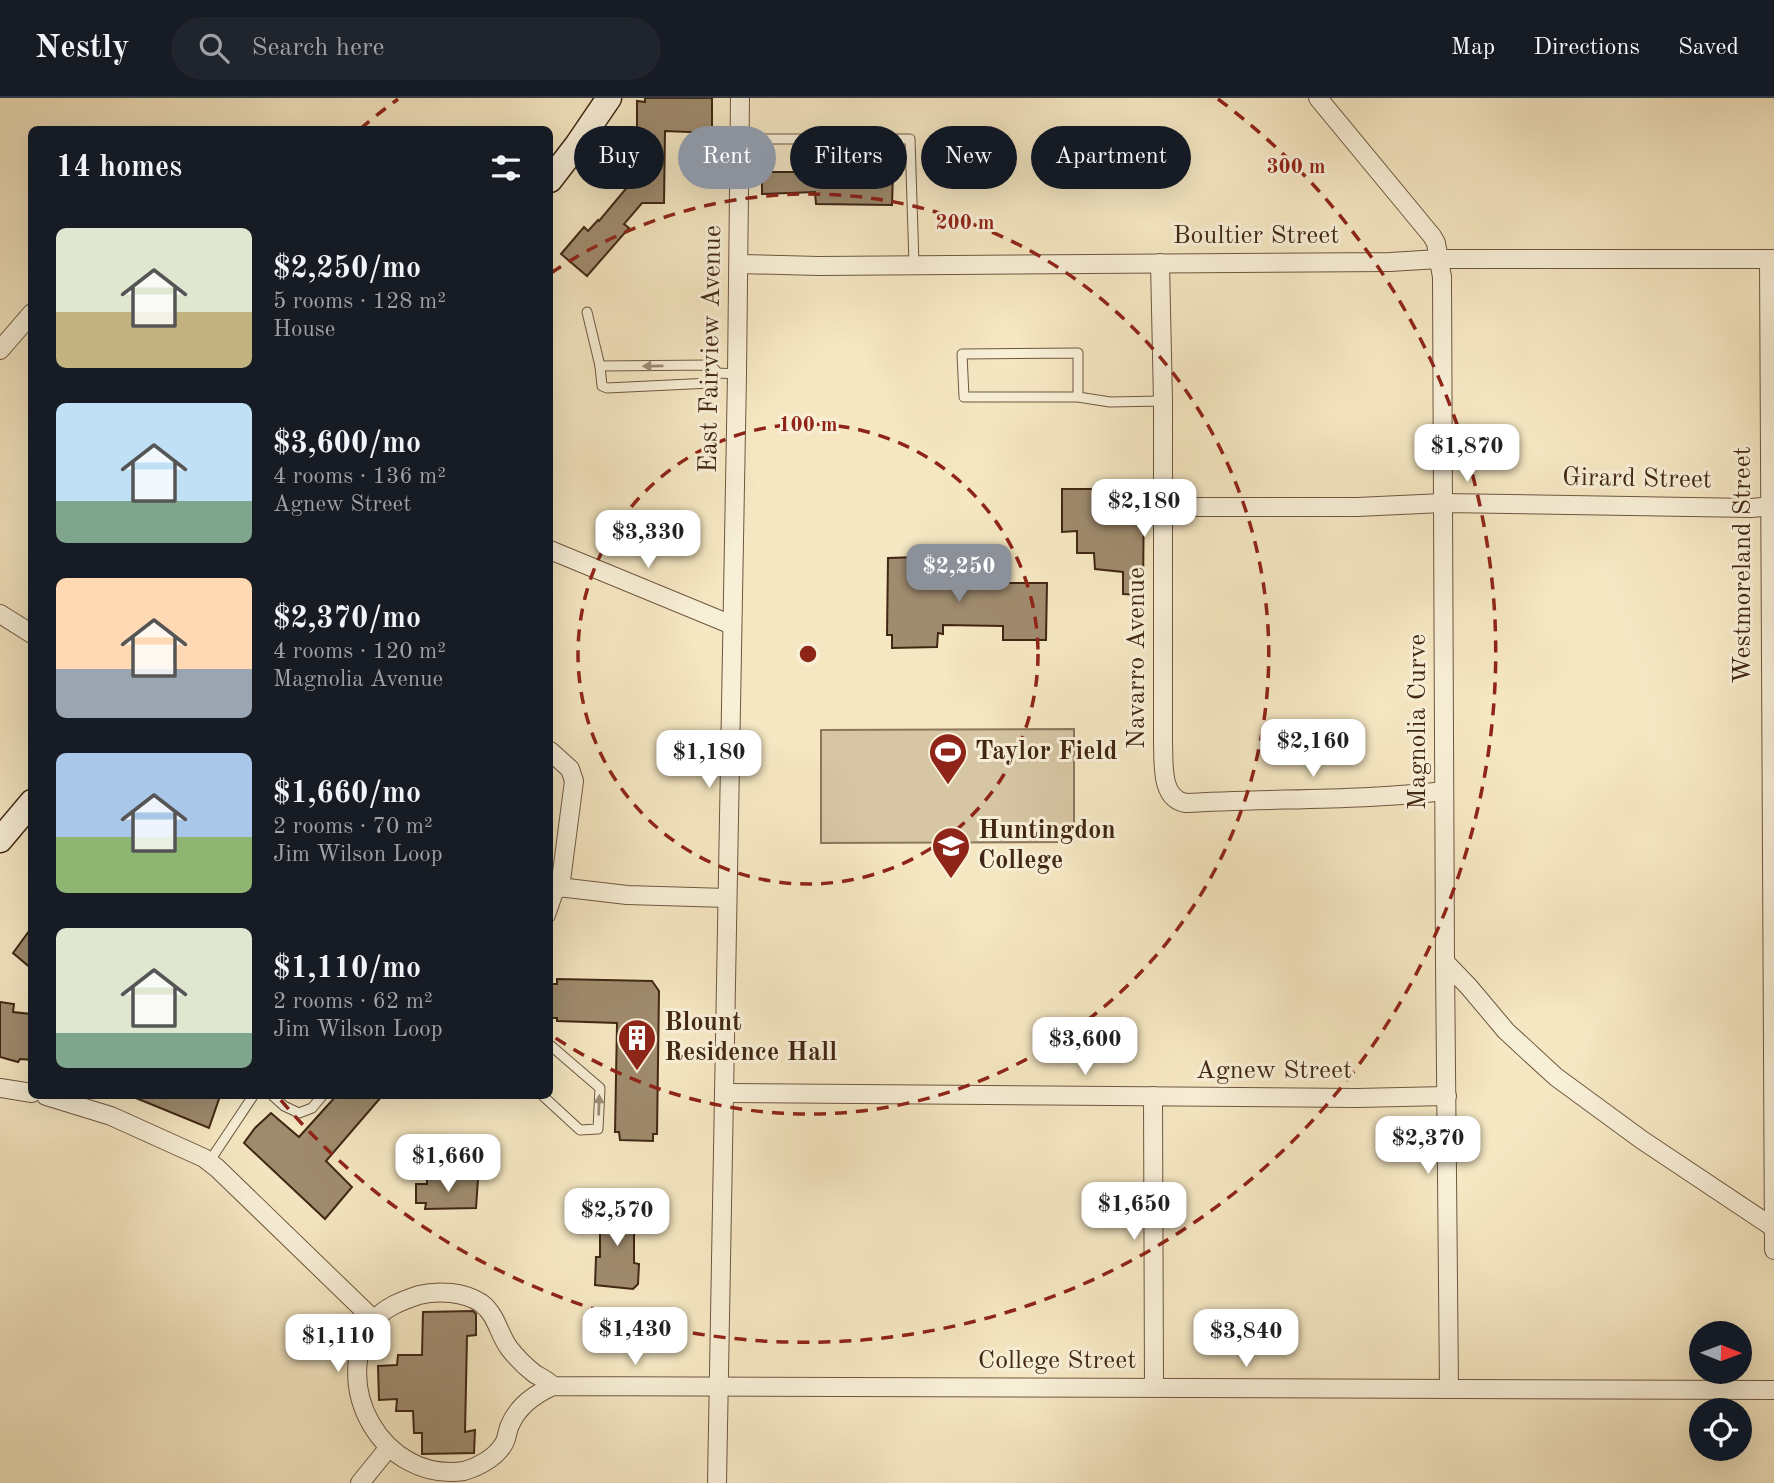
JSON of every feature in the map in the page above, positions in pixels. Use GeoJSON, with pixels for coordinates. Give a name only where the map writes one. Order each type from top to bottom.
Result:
{"type":"FeatureCollection","features":[{"type":"Feature","properties":{"kind":"main road"},"geometry":{"type":"LineString","coordinates":[[553,176],[608,98]]}},
{"type":"Feature","properties":{"kind":"main road"},"geometry":{"type":"LineString","coordinates":[[0,840],[28,811]]}},
{"type":"Feature","properties":{"kind":"street","name":"East Fairview Avenue"},"geometry":{"type":"LineString","coordinates":[[740,98],[740,126]]}},
{"type":"Feature","properties":{"kind":"street","name":"Magnolia Curve"},"geometry":{"type":"LineString","coordinates":[[1318,98],[1432,236],[1439,259],[1443,297],[1449,1389]]}},
{"type":"Feature","properties":{"kind":"street","name":"East Fairview Avenue"},"geometry":{"type":"LineString","coordinates":[[717,1483],[740,189]]}},
{"type":"Feature","properties":{"kind":"street","name":"Boultier Street"},"geometry":{"type":"LineString","coordinates":[[739,264],[1772,259]]}},
{"type":"Feature","properties":{"kind":"street","name":"Westmoreland Street"},"geometry":{"type":"LineString","coordinates":[[1772,259],[1774,1250]]}},
{"type":"Feature","properties":{"kind":"street","name":"Navarro Avenue"},"geometry":{"type":"LineString","coordinates":[[1160,263],[1163,401],[1163,743],[1167,786],[1174,799],[1186,803],[1355,798],[1444,790]]}},
{"type":"Feature","properties":{"kind":"street"},"geometry":{"type":"LineString","coordinates":[[0,350],[28,318]]}},
{"type":"Feature","properties":{"kind":"street","name":"Girard Street"},"geometry":{"type":"LineString","coordinates":[[1163,508],[1357,507],[1443,503],[1772,506]]}},
{"type":"Feature","properties":{"kind":"street"},"geometry":{"type":"LineString","coordinates":[[553,551],[732,625]]}},
{"type":"Feature","properties":{"kind":"street"},"geometry":{"type":"LineString","coordinates":[[0,614],[28,632]]}},
{"type":"Feature","properties":{"kind":"street"},"geometry":{"type":"LineString","coordinates":[[553,754],[570,769],[573,781],[555,887],[627,895],[727,898]]}},
{"type":"Feature","properties":{"kind":"street"},"geometry":{"type":"LineString","coordinates":[[1445,962],[1506,1031],[1556,1077],[1642,1140],[1774,1228]]}},
{"type":"Feature","properties":{"kind":"street"},"geometry":{"type":"LineString","coordinates":[[0,1088],[28,1092]]}},
{"type":"Feature","properties":{"kind":"street","name":"Agnew Street"},"geometry":{"type":"LineString","coordinates":[[724,1093],[1369,1098],[1447,1096]]}},
{"type":"Feature","properties":{"kind":"street"},"geometry":{"type":"LineString","coordinates":[[1153,1096],[1154,1388]]}},
{"type":"Feature","properties":{"kind":"street"},"geometry":{"type":"LineString","coordinates":[[71,1099],[209,1162],[374,1320]]}},
{"type":"Feature","properties":{"kind":"street"},"geometry":{"type":"LineString","coordinates":[[444,1293],[468,1296],[489,1310],[510,1349],[534,1373],[552,1386],[524,1405],[510,1424],[504,1444],[478,1466],[463,1471],[432,1473],[404,1463],[386,1451],[366,1420],[357,1388],[360,1354],[374,1320],[396,1304],[424,1294],[444,1293]]}},
{"type":"Feature","properties":{"kind":"street","name":"College Street"},"geometry":{"type":"LineString","coordinates":[[552,1386],[1774,1390]]}},
{"type":"Feature","properties":{"kind":"street"},"geometry":{"type":"LineString","coordinates":[[360,1483],[386,1451]]}},
{"type":"Feature","properties":{"kind":"lane"},"geometry":{"type":"LineString","coordinates":[[776,139],[910,139],[914,264]]}},
{"type":"Feature","properties":{"kind":"lane"},"geometry":{"type":"LineString","coordinates":[[587,312],[602,386],[607,388],[711,383],[718,373]]}},
{"type":"Feature","properties":{"kind":"lane"},"geometry":{"type":"LineString","coordinates":[[1079,397],[1078,353],[962,354],[964,397],[1079,397],[1111,402],[1163,401]]}},
{"type":"Feature","properties":{"kind":"lane"},"geometry":{"type":"LineString","coordinates":[[600,366],[710,365],[718,373],[737,374]]}},
{"type":"Feature","properties":{"kind":"lane"},"geometry":{"type":"LineString","coordinates":[[546,1099],[580,1129],[598,1129],[600,1088],[553,1048]]}},
{"type":"Feature","properties":{"kind":"lane"},"geometry":{"type":"LineString","coordinates":[[209,1162],[251,1099]]}},
{"type":"Feature","properties":{"kind":"lane"},"geometry":{"type":"LineString","coordinates":[[276,1099],[299,1113],[312,1108],[320,1099]]}},
{"type":"Feature","properties":{"kind":"shaded area","name":"Taylor Field"},"geometry":{"type":"Polygon","coordinates":[[[1074,729],[1074,842],[821,843],[821,730],[1074,729]]]}},
{"type":"Feature","properties":{"kind":"building"},"geometry":{"type":"Polygon","coordinates":[[[645,98],[712,98],[712,126],[678,126],[678,132],[665,131],[664,203],[642,203],[624,224],[629,228],[587,276],[561,254],[584,227],[588,231],[599,221],[626,189],[664,189],[664,126],[637,126],[637,101],[645,102],[645,98]]]}},
{"type":"Feature","properties":{"kind":"building"},"geometry":{"type":"Polygon","coordinates":[[[776,172],[790,172],[790,189],[892,189],[892,205],[816,204],[815,192],[762,194],[762,189],[776,189],[776,172]]]}},
{"type":"Feature","properties":{"kind":"building"},"geometry":{"type":"Polygon","coordinates":[[[1125,483],[1144,483],[1143,595],[1123,594],[1123,572],[1095,569],[1094,553],[1077,553],[1077,531],[1062,532],[1062,489],[1125,489],[1125,483]]]}},
{"type":"Feature","properties":{"kind":"building"},"geometry":{"type":"Polygon","coordinates":[[[919,557],[919,568],[989,570],[989,583],[1047,583],[1046,640],[1003,640],[1003,626],[943,625],[943,634],[938,633],[937,647],[892,648],[892,635],[887,635],[888,558],[919,557]]]}},
{"type":"Feature","properties":{"kind":"building"},"geometry":{"type":"Polygon","coordinates":[[[28,932],[28,966],[13,953],[28,932]]]}},
{"type":"Feature","properties":{"kind":"building","name":"Blount Residence Hall"},"geometry":{"type":"Polygon","coordinates":[[[557,979],[652,981],[659,991],[657,1134],[653,1134],[653,1141],[620,1140],[619,1132],[615,1132],[617,1023],[557,1021],[557,1018],[553,1018],[553,984],[557,984],[557,979]]]}},
{"type":"Feature","properties":{"kind":"building"},"geometry":{"type":"Polygon","coordinates":[[[0,1002],[14,1004],[13,1012],[28,1014],[28,1060],[20,1059],[18,1062],[0,1057],[0,1002]]]}},
{"type":"Feature","properties":{"kind":"building"},"geometry":{"type":"Polygon","coordinates":[[[138,1099],[219,1099],[209,1128],[138,1099]]]}},
{"type":"Feature","properties":{"kind":"building"},"geometry":{"type":"Polygon","coordinates":[[[333,1099],[379,1099],[326,1161],[352,1187],[325,1219],[244,1143],[271,1113],[299,1137],[333,1099]]]}},
{"type":"Feature","properties":{"kind":"building"},"geometry":{"type":"Polygon","coordinates":[[[427,1179],[478,1179],[476,1208],[425,1209],[426,1203],[416,1203],[416,1184],[427,1184],[427,1179]]]}},
{"type":"Feature","properties":{"kind":"building"},"geometry":{"type":"Polygon","coordinates":[[[595,1209],[639,1210],[638,1232],[634,1232],[634,1263],[639,1264],[638,1284],[633,1289],[595,1285],[596,1257],[600,1257],[600,1230],[594,1229],[595,1209]]]}},
{"type":"Feature","properties":{"kind":"building"},"geometry":{"type":"Polygon","coordinates":[[[473,1311],[476,1314],[476,1335],[467,1336],[465,1432],[475,1430],[474,1453],[422,1454],[422,1433],[414,1433],[413,1411],[396,1411],[397,1399],[379,1400],[378,1366],[397,1365],[398,1355],[422,1355],[423,1312],[473,1311]]]}},
{"type":"Feature","properties":{"kind":"place","name":"Taylor Field"},"geometry":{"type":"Point","coordinates":[948,786]}},
{"type":"Feature","properties":{"kind":"place","name":"Huntingdon College"},"geometry":{"type":"Point","coordinates":[951,880]}},
{"type":"Feature","properties":{"kind":"place","name":"Blount Residence Hall"},"geometry":{"type":"Point","coordinates":[637,1072]}}]}
